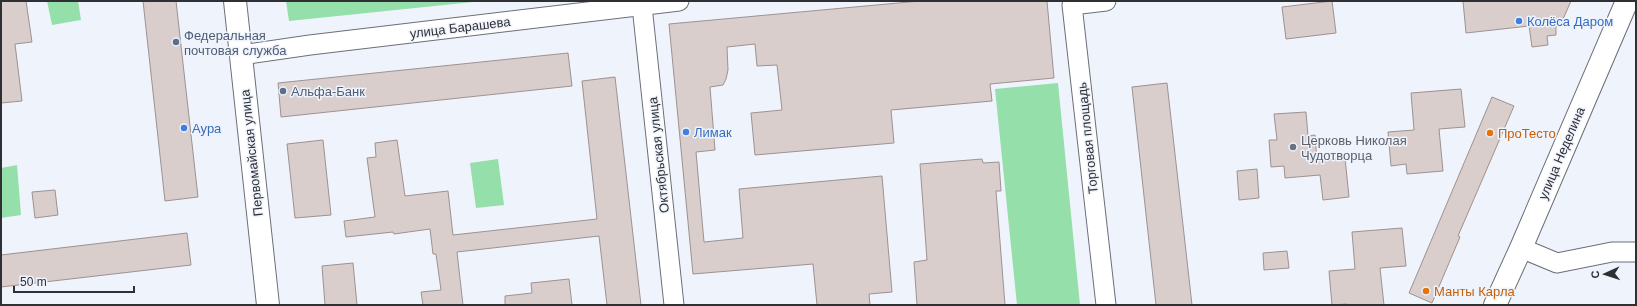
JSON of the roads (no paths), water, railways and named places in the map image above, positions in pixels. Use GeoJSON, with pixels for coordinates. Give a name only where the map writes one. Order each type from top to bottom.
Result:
{"type":"FeatureCollection","features":[{"type":"Feature","properties":{"kind":"main road","name":"Первомайская улица"},"geometry":{"type":"LineString","coordinates":[[235,1],[268,305]]}},
{"type":"Feature","properties":{"kind":"main road","name":"улица Неделина"},"geometry":{"type":"LineString","coordinates":[[1495,305],[1627,1]]}},
{"type":"Feature","properties":{"kind":"street","name":"улица Барашева"},"geometry":{"type":"LineString","coordinates":[[241,55],[310,45],[679,1]]}},
{"type":"Feature","properties":{"kind":"street","name":"Торговая площадь"},"geometry":{"type":"LineString","coordinates":[[1106,1],[1071,3],[1106,305]]}},
{"type":"Feature","properties":{"kind":"street","name":"Октябрьская улица"},"geometry":{"type":"LineString","coordinates":[[642,6],[674,305]]}},
{"type":"Feature","properties":{"kind":"street"},"geometry":{"type":"LineString","coordinates":[[1521,248],[1557,263],[1612,252],[1636,252]]}},
{"type":"Feature","properties":{"kind":"place","name":"Колёса Даром"},"geometry":{"type":"Point","coordinates":[1519,21]}},
{"type":"Feature","properties":{"kind":"place","name":"Федеральная почтовая служба"},"geometry":{"type":"Point","coordinates":[176,42]}},
{"type":"Feature","properties":{"kind":"place","name":"Альфа-Банк"},"geometry":{"type":"Point","coordinates":[283,91]}},
{"type":"Feature","properties":{"kind":"place","name":"Аура"},"geometry":{"type":"Point","coordinates":[184,128]}},
{"type":"Feature","properties":{"kind":"place","name":"Лимак"},"geometry":{"type":"Point","coordinates":[686,132]}},
{"type":"Feature","properties":{"kind":"place","name":"ПроТесто"},"geometry":{"type":"Point","coordinates":[1490,133]}},
{"type":"Feature","properties":{"kind":"place","name":"Церковь Николая Чудотворца"},"geometry":{"type":"Point","coordinates":[1293,147]}},
{"type":"Feature","properties":{"kind":"place","name":"Манты Карла"},"geometry":{"type":"Point","coordinates":[1426,291]}}]}
